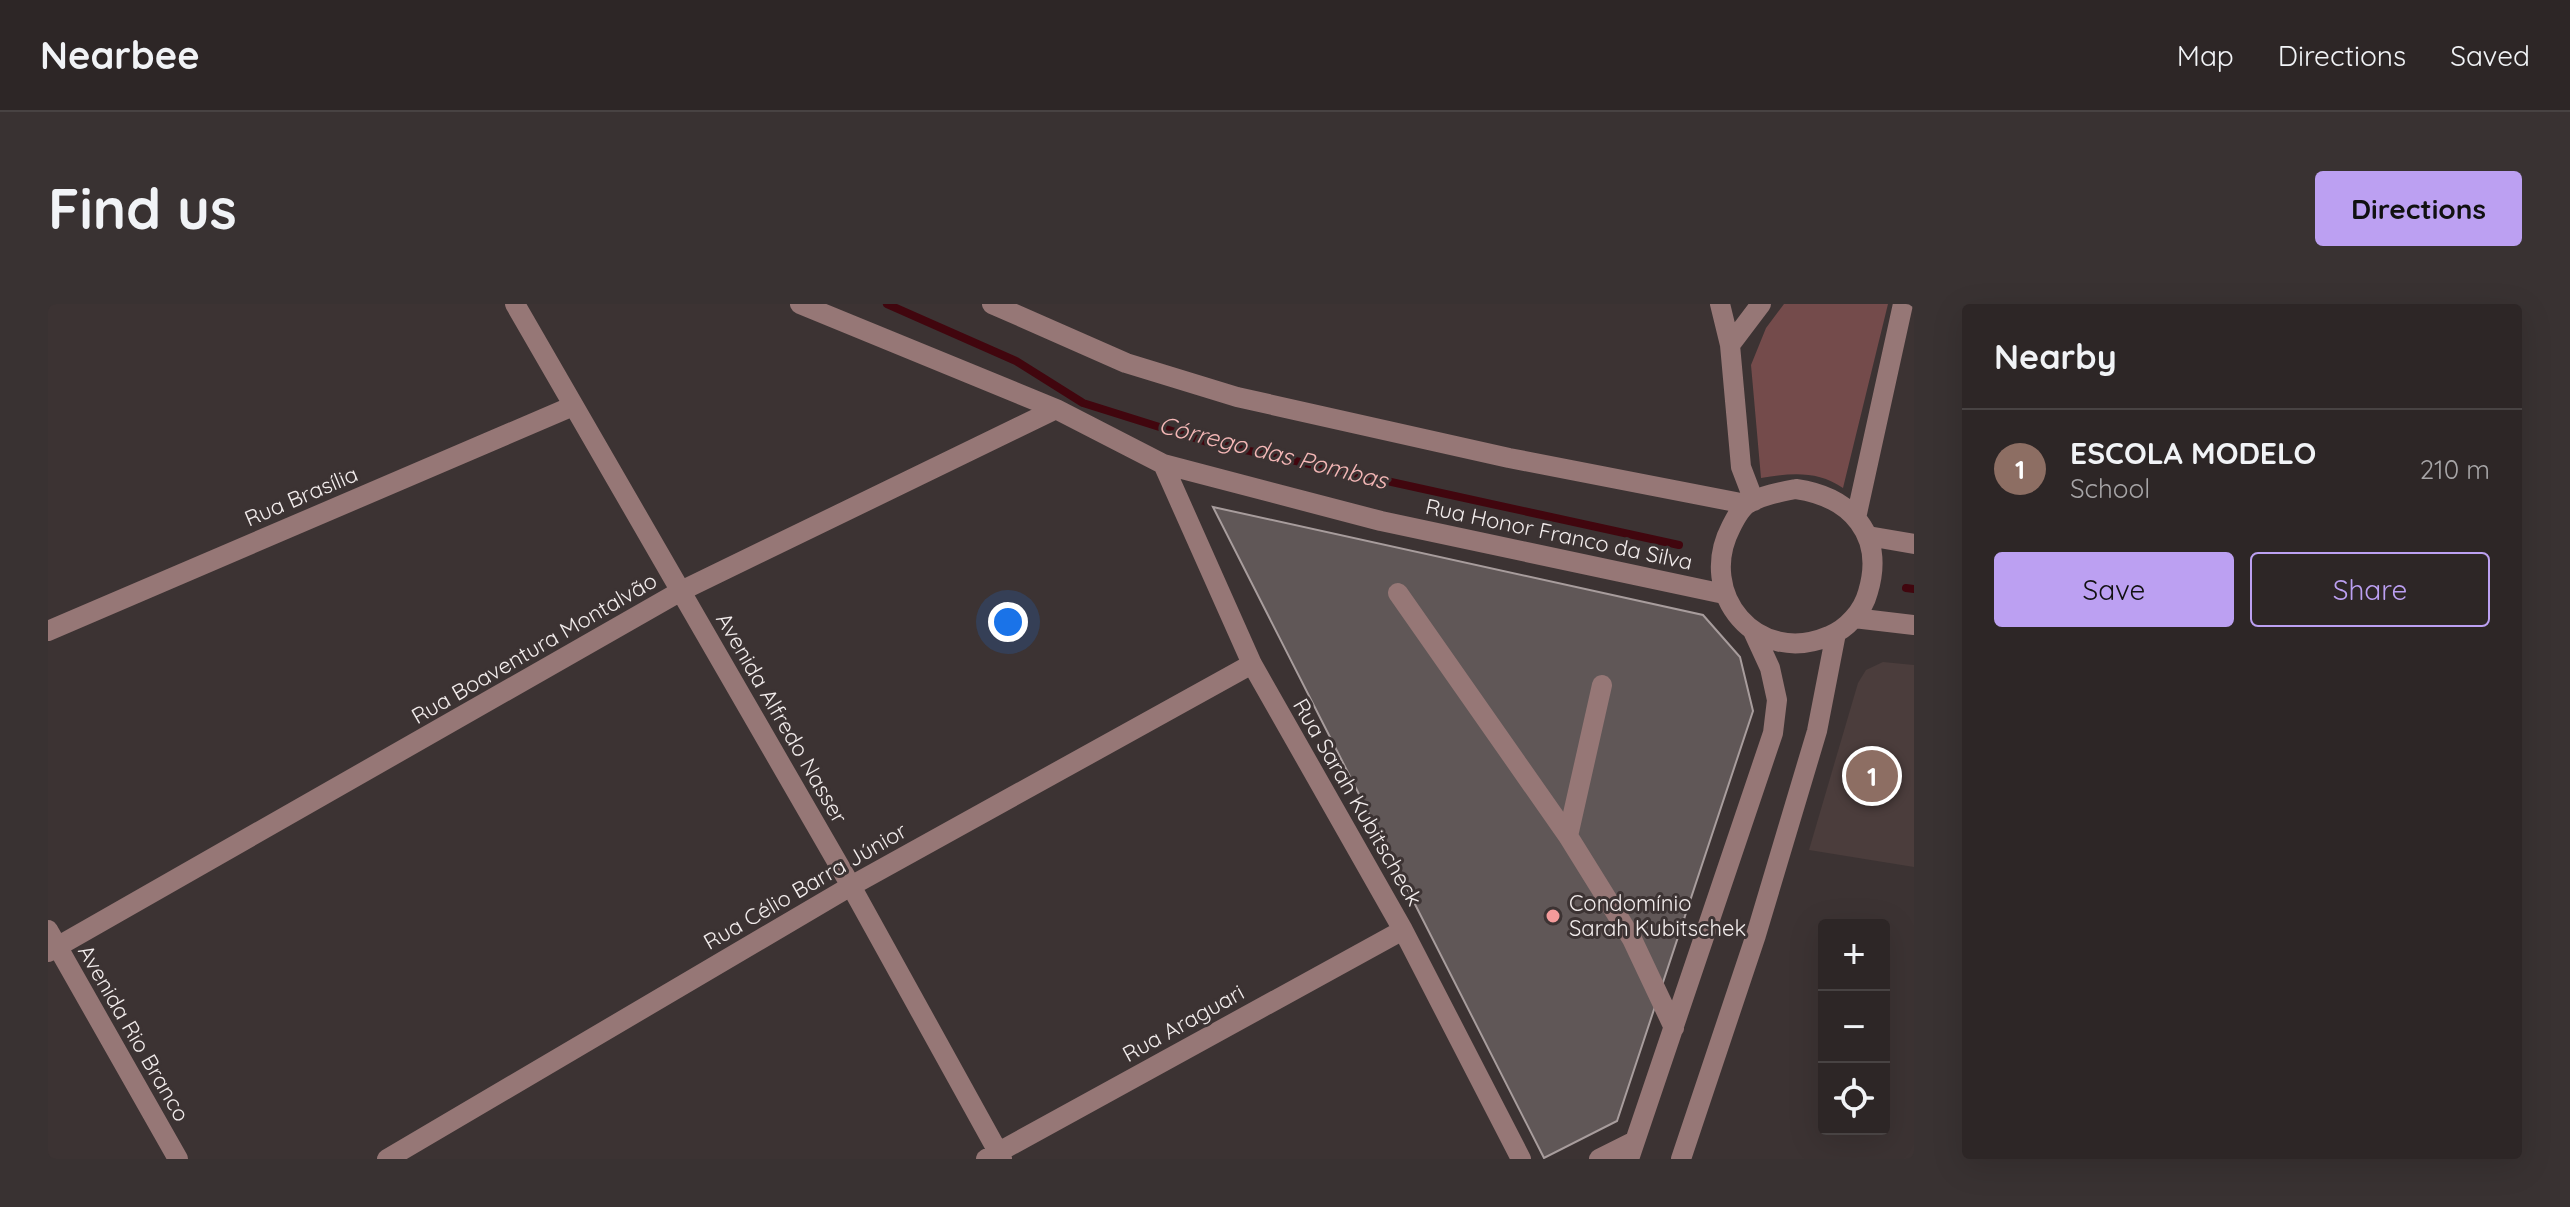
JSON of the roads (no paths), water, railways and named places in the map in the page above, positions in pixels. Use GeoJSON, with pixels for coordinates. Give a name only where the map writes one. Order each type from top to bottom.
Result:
{"type":"FeatureCollection","features":[{"type":"Feature","properties":{"kind":"street","name":"Avenida Alfredo Nasser"},"geometry":{"type":"LineString","coordinates":[[515,304],[851,886],[995,1157]]}},
{"type":"Feature","properties":{"kind":"street","name":"Rua Honor Franco da Silva"},"geometry":{"type":"LineString","coordinates":[[800,304],[1056,409],[1163,464],[1381,521],[1724,594]]}},
{"type":"Feature","properties":{"kind":"street"},"geometry":{"type":"LineString","coordinates":[[992,304],[1126,363],[1237,397],[1509,458],[1750,502],[1796,489],[1817,492],[1838,501],[1856,518],[1868,536],[1873,576],[1866,599],[1854,618],[1836,633],[1816,642],[1794,644],[1773,641],[1753,631],[1736,614],[1724,594],[1719,568],[1723,542],[1750,502],[1741,467],[1730,345],[1720,304]]}},
{"type":"Feature","properties":{"kind":"street"},"geometry":{"type":"LineString","coordinates":[[1730,345],[1761,304]]}},
{"type":"Feature","properties":{"kind":"street"},"geometry":{"type":"LineString","coordinates":[[1856,518],[1903,304]]}},
{"type":"Feature","properties":{"kind":"street","name":"Rua Brasília"},"geometry":{"type":"LineString","coordinates":[[48,631],[573,406]]}},
{"type":"Feature","properties":{"kind":"street","name":"Rua Boaventura Montalvão"},"geometry":{"type":"LineString","coordinates":[[51,943],[681,591],[1056,409]]}},
{"type":"Feature","properties":{"kind":"street","name":"Rua Sarah Kubitscheck"},"geometry":{"type":"LineString","coordinates":[[1163,464],[1252,664],[1403,930],[1521,1159]]}},
{"type":"Feature","properties":{"kind":"street"},"geometry":{"type":"LineString","coordinates":[[1868,536],[1914,544]]}},
{"type":"Feature","properties":{"kind":"street"},"geometry":{"type":"LineString","coordinates":[[1398,593],[1568,836],[1632,939],[1674,1028]]}},
{"type":"Feature","properties":{"kind":"street"},"geometry":{"type":"LineString","coordinates":[[1854,618],[1914,625]]}},
{"type":"Feature","properties":{"kind":"street"},"geometry":{"type":"LineString","coordinates":[[1599,1159],[1632,1150],[1773,733],[1777,700],[1770,668],[1753,631]]}},
{"type":"Feature","properties":{"kind":"street"},"geometry":{"type":"LineString","coordinates":[[1682,1159],[1756,935],[1817,731],[1836,633]]}},
{"type":"Feature","properties":{"kind":"street","name":"Rua Célio Barra Júnior"},"geometry":{"type":"LineString","coordinates":[[387,1159],[851,886],[1252,664]]}},
{"type":"Feature","properties":{"kind":"street"},"geometry":{"type":"LineString","coordinates":[[1568,836],[1602,685]]}},
{"type":"Feature","properties":{"kind":"street","name":"Rua Araguari"},"geometry":{"type":"LineString","coordinates":[[995,1157],[1403,930]]}},
{"type":"Feature","properties":{"kind":"street","name":"Avenida Rio Branco"},"geometry":{"type":"LineString","coordinates":[[51,943],[178,1159]]}},
{"type":"Feature","properties":{"kind":"waterway","name":"Córrego das Pombas"},"geometry":{"type":"LineString","coordinates":[[887,304],[1016,361],[1083,403],[1204,441],[1679,545]]}},
{"type":"Feature","properties":{"kind":"waterway","name":"Córrego das Pombas"},"geometry":{"type":"LineString","coordinates":[[1906,588],[1914,589]]}},
{"type":"Feature","properties":{"kind":"place","name":"ESCOLA MODELO"},"geometry":{"type":"Point","coordinates":[1872,776]}},
{"type":"Feature","properties":{"kind":"place","name":"Condomínio Sarah Kubitschek"},"geometry":{"type":"Point","coordinates":[1553,916]}}]}
